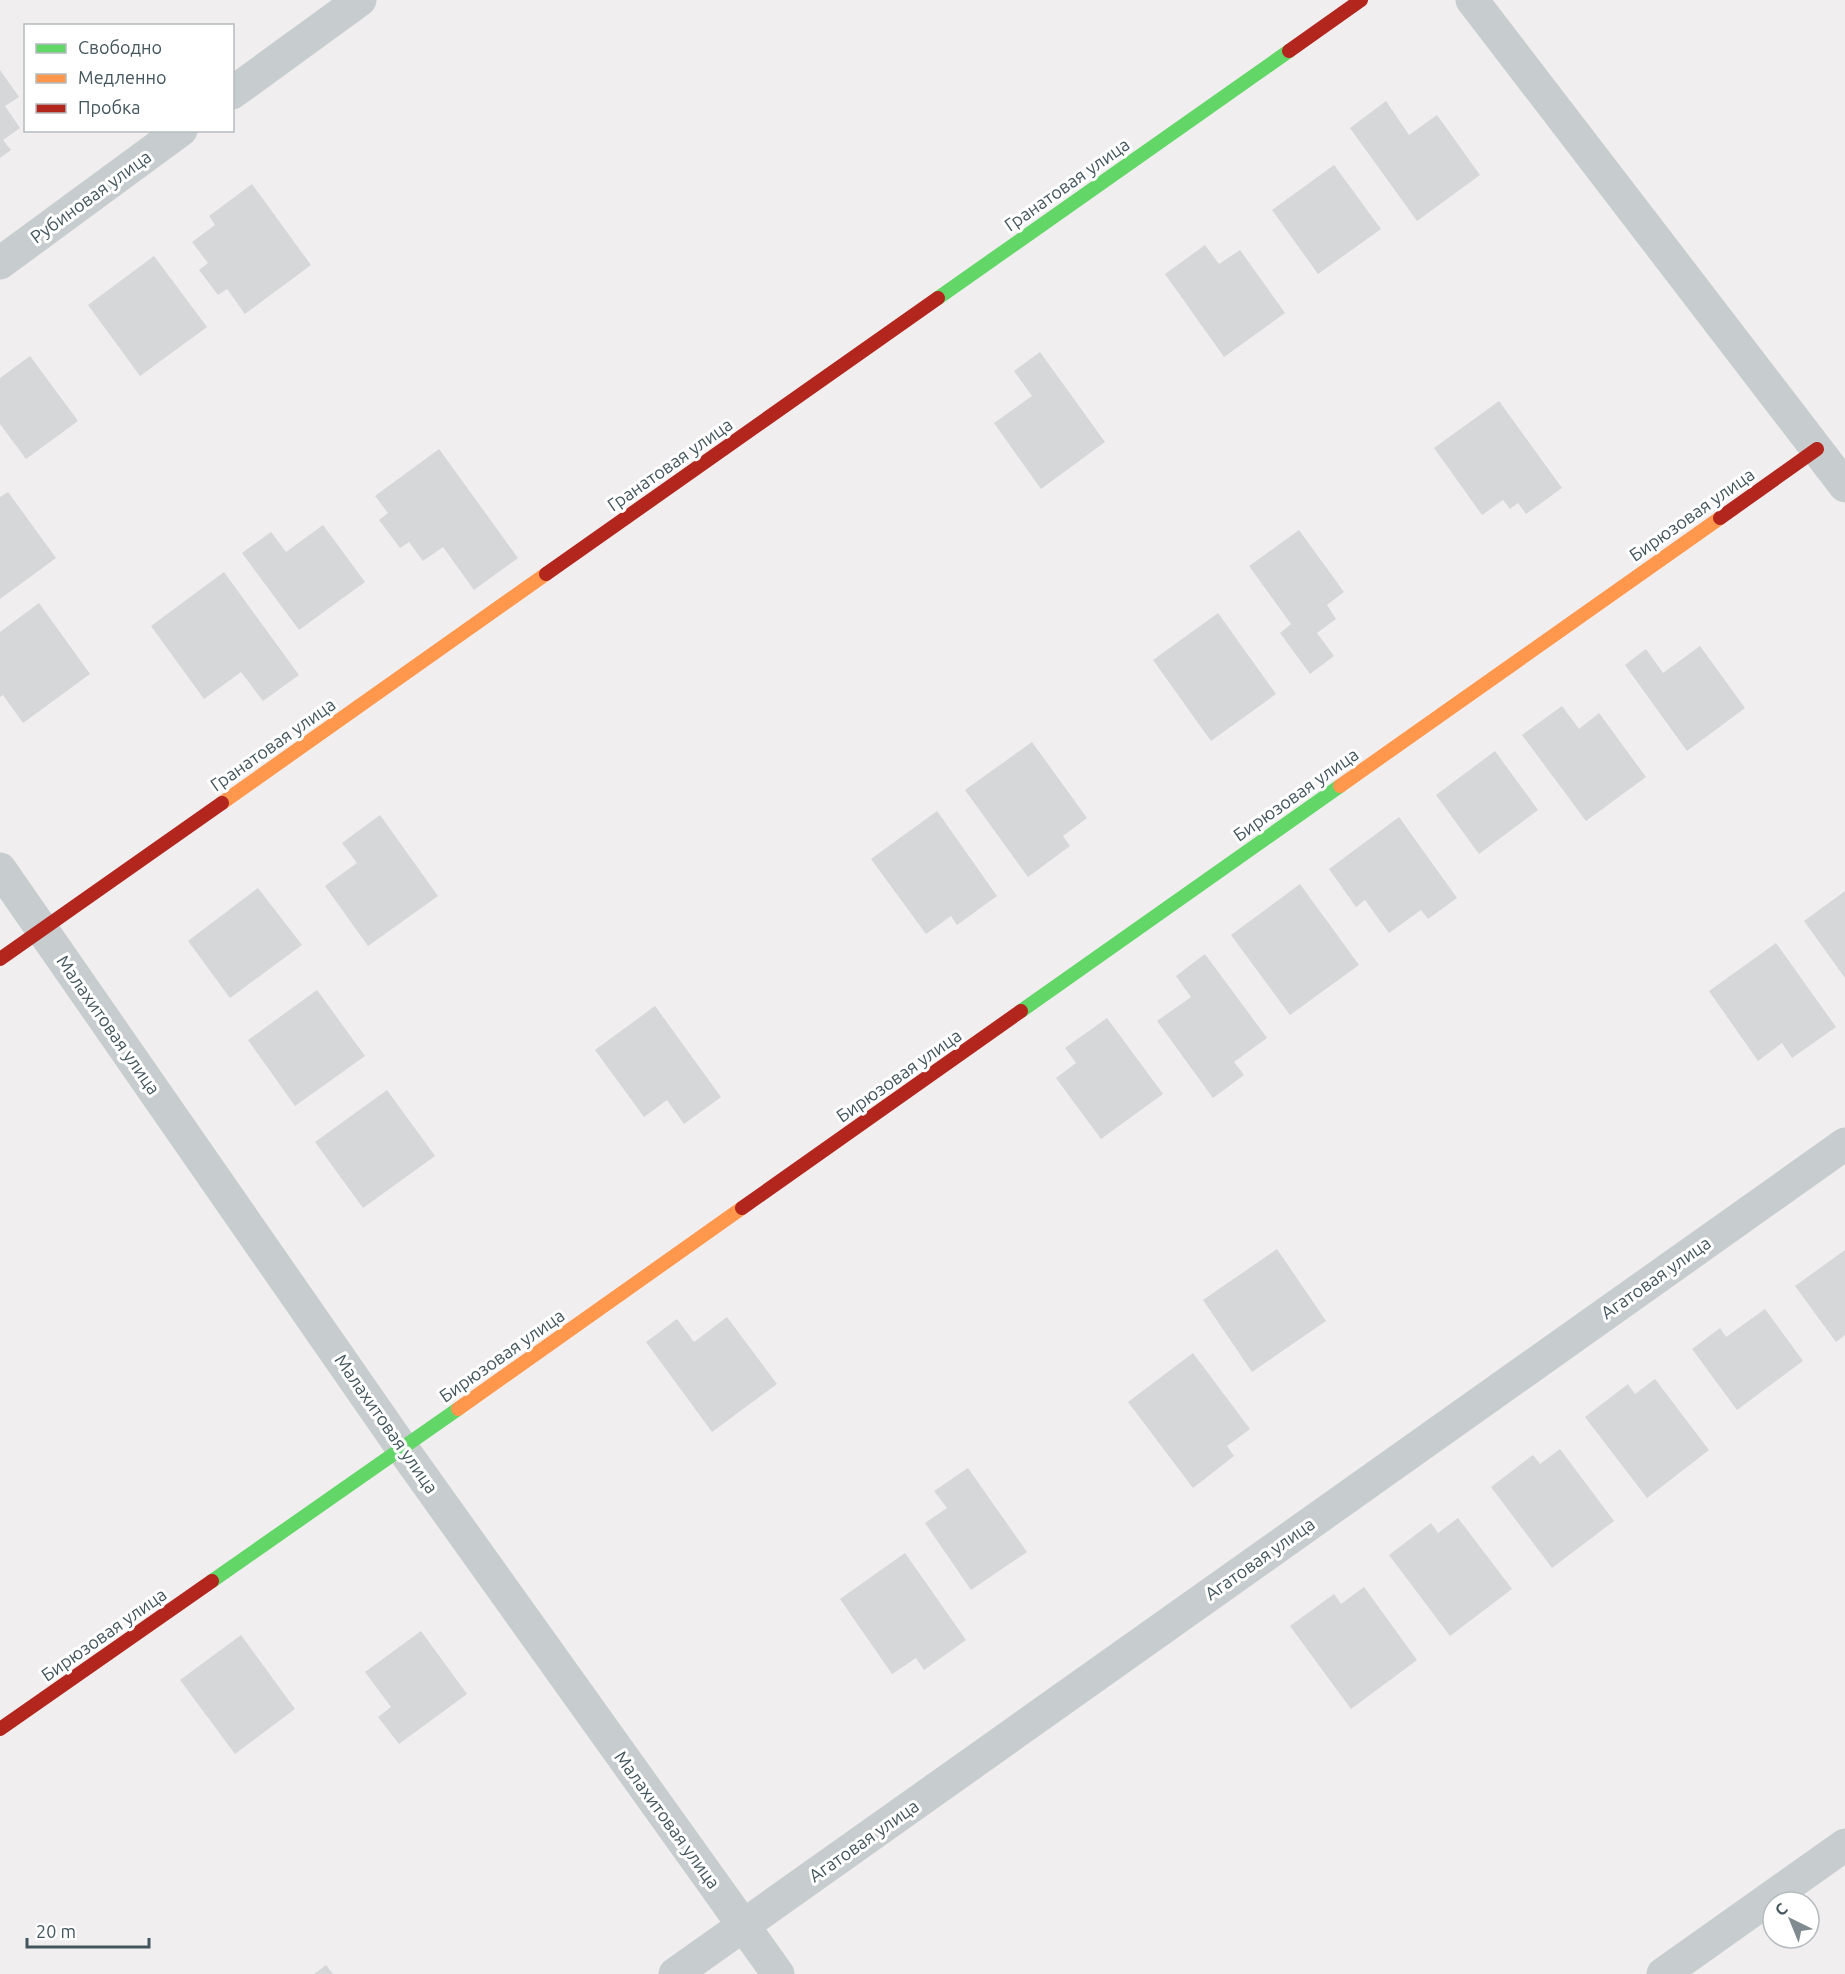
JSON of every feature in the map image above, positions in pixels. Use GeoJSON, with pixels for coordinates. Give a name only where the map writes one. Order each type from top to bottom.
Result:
{"type":"FeatureCollection","features":[{"type":"Feature","properties":{"kind":"street"},"geometry":{"type":"LineString","coordinates":[[234,92],[360,0]]}},
{"type":"Feature","properties":{"kind":"street","name":"Гранатовая улица"},"geometry":{"type":"LineString","coordinates":[[0,959],[1361,0]]}},
{"type":"Feature","properties":{"kind":"street"},"geometry":{"type":"LineString","coordinates":[[1472,0],[1845,486]]}},
{"type":"Feature","properties":{"kind":"street","name":"Рубиновая улица"},"geometry":{"type":"LineString","coordinates":[[0,263],[178,132]]}},
{"type":"Feature","properties":{"kind":"street","name":"Бирюзовая улица"},"geometry":{"type":"LineString","coordinates":[[0,1729],[402,1448],[1816,449]]}},
{"type":"Feature","properties":{"kind":"street","name":"Малахитовая улица"},"geometry":{"type":"LineString","coordinates":[[0,869],[402,1448],[778,1974]]}},
{"type":"Feature","properties":{"kind":"street","name":"Агатовая улица"},"geometry":{"type":"LineString","coordinates":[[675,1974],[1845,1144]]}},
{"type":"Feature","properties":{"kind":"street"},"geometry":{"type":"LineString","coordinates":[[1663,1974],[1845,1845]]}},
{"type":"Feature","properties":{"kind":"building"},"geometry":{"type":"Polygon","coordinates":[[[0,70],[19,97],[5,106],[20,128],[3,140],[11,150],[0,158],[0,70]]]}},
{"type":"Feature","properties":{"kind":"building"},"geometry":{"type":"Polygon","coordinates":[[[1386,101],[1409,135],[1437,115],[1480,175],[1417,221],[1350,128],[1386,101]]]}},
{"type":"Feature","properties":{"kind":"building"},"geometry":{"type":"Polygon","coordinates":[[[1334,165],[1381,229],[1318,274],[1272,210],[1334,165]]]}},
{"type":"Feature","properties":{"kind":"building"},"geometry":{"type":"Polygon","coordinates":[[[252,184],[311,265],[245,314],[227,289],[218,295],[199,270],[208,263],[192,242],[215,225],[209,216],[252,184]]]}},
{"type":"Feature","properties":{"kind":"building"},"geometry":{"type":"Polygon","coordinates":[[[1205,245],[1219,264],[1240,250],[1285,313],[1224,357],[1165,274],[1205,245]]]}},
{"type":"Feature","properties":{"kind":"building"},"geometry":{"type":"Polygon","coordinates":[[[154,256],[207,327],[140,376],[88,305],[154,256]]]}},
{"type":"Feature","properties":{"kind":"building"},"geometry":{"type":"Polygon","coordinates":[[[1040,352],[1105,442],[1041,489],[994,423],[1032,396],[1014,371],[1040,352]]]}},
{"type":"Feature","properties":{"kind":"building"},"geometry":{"type":"Polygon","coordinates":[[[30,356],[78,421],[26,459],[0,424],[0,378],[30,356]]]}},
{"type":"Feature","properties":{"kind":"building"},"geometry":{"type":"Polygon","coordinates":[[[1499,401],[1562,488],[1526,514],[1518,503],[1510,509],[1503,500],[1482,515],[1434,448],[1499,401]]]}},
{"type":"Feature","properties":{"kind":"building"},"geometry":{"type":"Polygon","coordinates":[[[439,449],[518,558],[474,590],[443,547],[423,561],[409,542],[400,548],[379,520],[388,513],[375,496],[439,449]]]}},
{"type":"Feature","properties":{"kind":"building"},"geometry":{"type":"Polygon","coordinates":[[[8,492],[56,558],[0,599],[0,497],[8,492]]]}},
{"type":"Feature","properties":{"kind":"building"},"geometry":{"type":"Polygon","coordinates":[[[323,525],[365,582],[299,630],[242,553],[271,532],[286,552],[323,525]]]}},
{"type":"Feature","properties":{"kind":"building"},"geometry":{"type":"Polygon","coordinates":[[[1299,530],[1344,592],[1327,605],[1336,619],[1317,633],[1334,656],[1310,674],[1280,633],[1291,624],[1249,566],[1299,530]]]}},
{"type":"Feature","properties":{"kind":"building"},"geometry":{"type":"Polygon","coordinates":[[[224,572],[299,675],[263,701],[241,672],[204,699],[151,626],[224,572]]]}},
{"type":"Feature","properties":{"kind":"building"},"geometry":{"type":"Polygon","coordinates":[[[39,603],[90,674],[23,723],[3,695],[0,697],[0,632],[39,603]]]}},
{"type":"Feature","properties":{"kind":"building"},"geometry":{"type":"Polygon","coordinates":[[[1218,613],[1276,694],[1211,741],[1153,660],[1218,613]]]}},
{"type":"Feature","properties":{"kind":"building"},"geometry":{"type":"Polygon","coordinates":[[[1700,646],[1745,708],[1687,751],[1625,665],[1646,649],[1663,673],[1700,646]]]}},
{"type":"Feature","properties":{"kind":"building"},"geometry":{"type":"Polygon","coordinates":[[[1562,706],[1579,729],[1599,713],[1646,777],[1586,821],[1522,735],[1562,706]]]}},
{"type":"Feature","properties":{"kind":"building"},"geometry":{"type":"Polygon","coordinates":[[[1032,742],[1087,818],[1063,836],[1070,846],[1028,877],[965,790],[1032,742]]]}},
{"type":"Feature","properties":{"kind":"building"},"geometry":{"type":"Polygon","coordinates":[[[1495,751],[1538,810],[1479,854],[1436,795],[1495,751]]]}},
{"type":"Feature","properties":{"kind":"building"},"geometry":{"type":"Polygon","coordinates":[[[937,811],[997,896],[957,925],[951,916],[926,934],[871,859],[937,811]]]}},
{"type":"Feature","properties":{"kind":"building"},"geometry":{"type":"Polygon","coordinates":[[[380,815],[438,896],[368,946],[325,886],[357,863],[342,843],[380,815]]]}},
{"type":"Feature","properties":{"kind":"building"},"geometry":{"type":"Polygon","coordinates":[[[1399,817],[1457,898],[1428,919],[1421,910],[1389,933],[1365,900],[1356,907],[1329,869],[1399,817]]]}},
{"type":"Feature","properties":{"kind":"building"},"geometry":{"type":"Polygon","coordinates":[[[1300,884],[1359,965],[1290,1015],[1231,935],[1300,884]]]}},
{"type":"Feature","properties":{"kind":"building"},"geometry":{"type":"Polygon","coordinates":[[[258,888],[302,945],[230,998],[188,941],[258,888]]]}},
{"type":"Feature","properties":{"kind":"building"},"geometry":{"type":"Polygon","coordinates":[[[1845,891],[1845,978],[1804,921],[1845,891]]]}},
{"type":"Feature","properties":{"kind":"building"},"geometry":{"type":"Polygon","coordinates":[[[1776,943],[1836,1027],[1792,1058],[1782,1043],[1758,1061],[1709,991],[1776,943]]]}},
{"type":"Feature","properties":{"kind":"building"},"geometry":{"type":"Polygon","coordinates":[[[1205,954],[1267,1038],[1234,1062],[1244,1075],[1213,1098],[1157,1021],[1191,997],[1176,976],[1205,954]]]}},
{"type":"Feature","properties":{"kind":"building"},"geometry":{"type":"Polygon","coordinates":[[[317,990],[365,1056],[295,1106],[248,1040],[317,990]]]}},
{"type":"Feature","properties":{"kind":"building"},"geometry":{"type":"Polygon","coordinates":[[[655,1006],[721,1097],[684,1124],[667,1100],[644,1117],[595,1050],[655,1006]]]}},
{"type":"Feature","properties":{"kind":"building"},"geometry":{"type":"Polygon","coordinates":[[[1107,1018],[1163,1094],[1101,1139],[1056,1078],[1076,1063],[1065,1048],[1107,1018]]]}},
{"type":"Feature","properties":{"kind":"building"},"geometry":{"type":"Polygon","coordinates":[[[387,1090],[435,1156],[363,1208],[315,1142],[387,1090]]]}},
{"type":"Feature","properties":{"kind":"building"},"geometry":{"type":"Polygon","coordinates":[[[1277,1249],[1326,1321],[1252,1372],[1203,1300],[1277,1249]]]}},
{"type":"Feature","properties":{"kind":"building"},"geometry":{"type":"Polygon","coordinates":[[[1845,1250],[1845,1335],[1836,1342],[1795,1286],[1845,1250]]]}},
{"type":"Feature","properties":{"kind":"building"},"geometry":{"type":"Polygon","coordinates":[[[1765,1309],[1803,1361],[1737,1410],[1692,1349],[1720,1328],[1726,1337],[1765,1309]]]}},
{"type":"Feature","properties":{"kind":"building"},"geometry":{"type":"Polygon","coordinates":[[[727,1317],[777,1384],[712,1432],[646,1342],[677,1319],[694,1342],[727,1317]]]}},
{"type":"Feature","properties":{"kind":"building"},"geometry":{"type":"Polygon","coordinates":[[[1193,1353],[1250,1429],[1227,1446],[1234,1456],[1193,1488],[1128,1402],[1193,1353]]]}},
{"type":"Feature","properties":{"kind":"building"},"geometry":{"type":"Polygon","coordinates":[[[1655,1379],[1709,1450],[1647,1498],[1585,1417],[1628,1384],[1635,1394],[1655,1379]]]}},
{"type":"Feature","properties":{"kind":"building"},"geometry":{"type":"Polygon","coordinates":[[[1560,1449],[1614,1521],[1552,1568],[1491,1487],[1533,1455],[1540,1464],[1560,1449]]]}},
{"type":"Feature","properties":{"kind":"building"},"geometry":{"type":"Polygon","coordinates":[[[968,1468],[1027,1552],[971,1590],[925,1523],[947,1508],[934,1491],[968,1468]]]}},
{"type":"Feature","properties":{"kind":"building"},"geometry":{"type":"Polygon","coordinates":[[[1458,1518],[1512,1589],[1450,1636],[1389,1555],[1431,1523],[1438,1533],[1458,1518]]]}},
{"type":"Feature","properties":{"kind":"building"},"geometry":{"type":"Polygon","coordinates":[[[905,1553],[966,1640],[924,1670],[916,1658],[892,1674],[840,1599],[905,1553]]]}},
{"type":"Feature","properties":{"kind":"building"},"geometry":{"type":"Polygon","coordinates":[[[1364,1587],[1417,1660],[1351,1709],[1290,1626],[1334,1594],[1341,1604],[1364,1587]]]}},
{"type":"Feature","properties":{"kind":"building"},"geometry":{"type":"Polygon","coordinates":[[[421,1631],[467,1694],[399,1744],[378,1717],[391,1707],[365,1672],[421,1631]]]}},
{"type":"Feature","properties":{"kind":"building"},"geometry":{"type":"Polygon","coordinates":[[[241,1635],[295,1709],[235,1754],[180,1680],[241,1635]]]}},
{"type":"Feature","properties":{"kind":"building"},"geometry":{"type":"Polygon","coordinates":[[[326,1965],[333,1974],[314,1974],[326,1965]]]}},
{"type":"Feature","properties":{"kind":"traffic: fast"},"geometry":{"type":"LineString","coordinates":[[938,298],[1289,51]]}},
{"type":"Feature","properties":{"kind":"traffic: fast"},"geometry":{"type":"LineString","coordinates":[[1021,1011],[1340,786]]}},
{"type":"Feature","properties":{"kind":"traffic: fast"},"geometry":{"type":"LineString","coordinates":[[212,1581],[458,1409]]}},
{"type":"Feature","properties":{"kind":"traffic: slow"},"geometry":{"type":"LineString","coordinates":[[1340,786],[1720,518]]}},
{"type":"Feature","properties":{"kind":"traffic: slow"},"geometry":{"type":"LineString","coordinates":[[222,803],[546,574]]}},
{"type":"Feature","properties":{"kind":"traffic: slow"},"geometry":{"type":"LineString","coordinates":[[458,1409],[742,1208]]}},
{"type":"Feature","properties":{"kind":"traffic: jam"},"geometry":{"type":"LineString","coordinates":[[1289,51],[1361,0]]}},
{"type":"Feature","properties":{"kind":"traffic: jam"},"geometry":{"type":"LineString","coordinates":[[546,574],[938,298]]}},
{"type":"Feature","properties":{"kind":"traffic: jam"},"geometry":{"type":"LineString","coordinates":[[1720,518],[1817,449]]}},
{"type":"Feature","properties":{"kind":"traffic: jam"},"geometry":{"type":"LineString","coordinates":[[0,959],[222,803]]}},
{"type":"Feature","properties":{"kind":"traffic: jam"},"geometry":{"type":"LineString","coordinates":[[742,1208],[1021,1011]]}},
{"type":"Feature","properties":{"kind":"traffic: jam"},"geometry":{"type":"LineString","coordinates":[[0,1729],[212,1581]]}}]}
